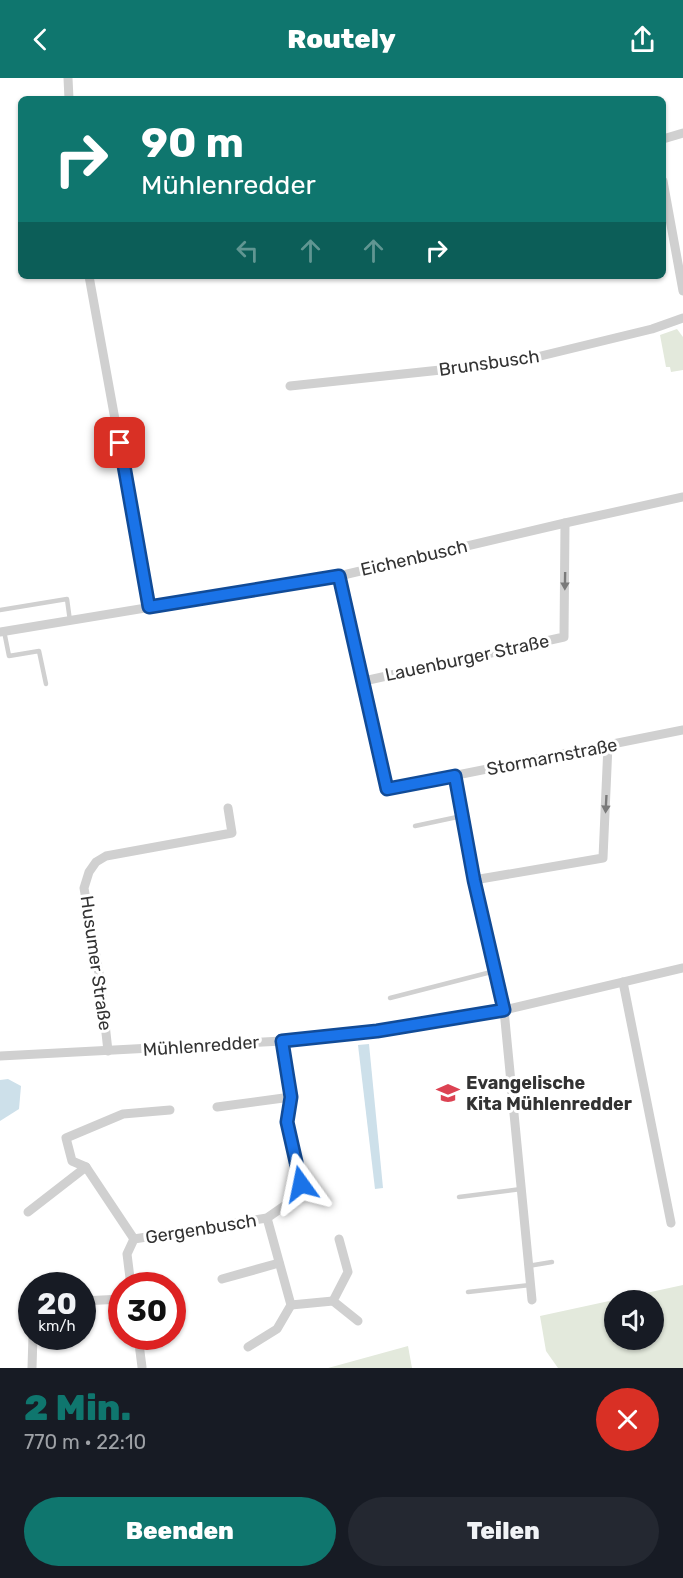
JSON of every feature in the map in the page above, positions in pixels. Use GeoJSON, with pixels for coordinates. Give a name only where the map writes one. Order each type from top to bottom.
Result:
{"type":"FeatureCollection","features":[{"type":"Feature","properties":{"kind":"street"},"geometry":{"type":"LineString","coordinates":[[68,78],[69,96]]}},
{"type":"Feature","properties":{"kind":"street"},"geometry":{"type":"LineString","coordinates":[[666,138],[683,133]]}},
{"type":"Feature","properties":{"kind":"street"},"geometry":{"type":"LineString","coordinates":[[666,198],[683,291]]}},
{"type":"Feature","properties":{"kind":"street"},"geometry":{"type":"LineString","coordinates":[[90,279],[149,607]]}},
{"type":"Feature","properties":{"kind":"street","name":"Brunsbusch"},"geometry":{"type":"LineString","coordinates":[[290,386],[516,362],[652,329],[683,318]]}},
{"type":"Feature","properties":{"kind":"street","name":"Eichenbusch"},"geometry":{"type":"LineString","coordinates":[[2,631],[339,576],[683,497]]}},
{"type":"Feature","properties":{"kind":"street","name":"Lauenburger Straße"},"geometry":{"type":"LineString","coordinates":[[364,681],[564,637],[566,523]]}},
{"type":"Feature","properties":{"kind":"street","name":"Stormarnstraße"},"geometry":{"type":"LineString","coordinates":[[339,576],[387,789],[683,730]]}},
{"type":"Feature","properties":{"kind":"street"},"geometry":{"type":"LineString","coordinates":[[474,880],[603,858],[608,745]]}},
{"type":"Feature","properties":{"kind":"street"},"geometry":{"type":"LineString","coordinates":[[455,776],[474,880],[504,1010],[532,1300]]}},
{"type":"Feature","properties":{"kind":"street","name":"Husumer Straße"},"geometry":{"type":"LineString","coordinates":[[108,1051],[100,979],[84,888],[89,872],[96,862],[106,856],[232,833],[228,808]]}},
{"type":"Feature","properties":{"kind":"street","name":"Mühlenredder"},"geometry":{"type":"LineString","coordinates":[[0,1056],[282,1041],[377,1031],[504,1010],[683,968]]}},
{"type":"Feature","properties":{"kind":"street"},"geometry":{"type":"LineString","coordinates":[[623,982],[671,1223]]}},
{"type":"Feature","properties":{"kind":"street","name":"Gergenbusch"},"geometry":{"type":"LineString","coordinates":[[134,1239],[267,1218],[290,1202],[301,1184],[287,1122],[291,1097],[282,1041]]}},
{"type":"Feature","properties":{"kind":"street"},"geometry":{"type":"LineString","coordinates":[[217,1107],[291,1097]]}},
{"type":"Feature","properties":{"kind":"street","name":"Gergenbusch"},"geometry":{"type":"LineString","coordinates":[[134,1239],[86,1167],[72,1161],[66,1138],[123,1114],[170,1110]]}},
{"type":"Feature","properties":{"kind":"street"},"geometry":{"type":"LineString","coordinates":[[28,1212],[86,1167]]}},
{"type":"Feature","properties":{"kind":"street","name":"Gergenbusch"},"geometry":{"type":"LineString","coordinates":[[267,1218],[291,1305]]}},
{"type":"Feature","properties":{"kind":"street","name":"Gergenbusch"},"geometry":{"type":"LineString","coordinates":[[129,1272],[127,1254],[134,1239]]}},
{"type":"Feature","properties":{"kind":"street"},"geometry":{"type":"LineString","coordinates":[[333,1301],[348,1272],[339,1239]]}},
{"type":"Feature","properties":{"kind":"street"},"geometry":{"type":"LineString","coordinates":[[222,1279],[279,1263]]}},
{"type":"Feature","properties":{"kind":"street"},"geometry":{"type":"LineString","coordinates":[[248,1347],[277,1329],[291,1305],[333,1301],[358,1321]]}},
{"type":"Feature","properties":{"kind":"street"},"geometry":{"type":"LineString","coordinates":[[32,1368],[33,1350]]}},
{"type":"Feature","properties":{"kind":"street"},"geometry":{"type":"LineString","coordinates":[[140,1350],[142,1367]]}},
{"type":"Feature","properties":{"kind":"lane"},"geometry":{"type":"LineString","coordinates":[[0,610],[68,599],[70,621]]}},
{"type":"Feature","properties":{"kind":"lane"},"geometry":{"type":"LineString","coordinates":[[2,631],[9,657],[39,651],[46,684]]}},
{"type":"Feature","properties":{"kind":"lane"},"geometry":{"type":"LineString","coordinates":[[415,826],[462,816]]}},
{"type":"Feature","properties":{"kind":"lane"},"geometry":{"type":"LineString","coordinates":[[390,998],[495,970]]}},
{"type":"Feature","properties":{"kind":"lane"},"geometry":{"type":"LineString","coordinates":[[459,1197],[521,1189]]}},
{"type":"Feature","properties":{"kind":"lane"},"geometry":{"type":"LineString","coordinates":[[528,1266],[552,1262]]}},
{"type":"Feature","properties":{"kind":"lane"},"geometry":{"type":"LineString","coordinates":[[468,1292],[530,1285]]}},
{"type":"Feature","properties":{"kind":"shaded area"},"geometry":{"type":"Polygon","coordinates":[[[677,329],[683,337],[683,370],[671,372],[670,367],[666,367],[660,335],[677,329]]]}},
{"type":"Feature","properties":{"kind":"shaded area"},"geometry":{"type":"Polygon","coordinates":[[[683,1285],[683,1368],[558,1368],[546,1351],[540,1316],[604,1302],[604,1350],[664,1350],[664,1290],[660,1290],[683,1285]]]}},
{"type":"Feature","properties":{"kind":"shaded area"},"geometry":{"type":"Polygon","coordinates":[[[408,1346],[412,1368],[328,1368],[408,1346]]]}},
{"type":"Feature","properties":{"kind":"water"},"geometry":{"type":"Polygon","coordinates":[[[369,1044],[383,1188],[375,1189],[358,1045],[369,1044]]]}},
{"type":"Feature","properties":{"kind":"water"},"geometry":{"type":"Polygon","coordinates":[[[8,1079],[21,1086],[19,1109],[0,1121],[0,1080],[8,1079]]]}},
{"type":"Feature","properties":{"kind":"place","name":"Evangelische Kita Mühlenredder"},"geometry":{"type":"Point","coordinates":[448,1093]}},
{"type":"Feature","properties":{"kind":"route"},"geometry":{"type":"LineString","coordinates":[[120,443],[149,607],[339,576],[387,789],[455,776],[474,880],[504,1010],[377,1031],[282,1041],[291,1097],[287,1122],[301,1184]]}}]}
